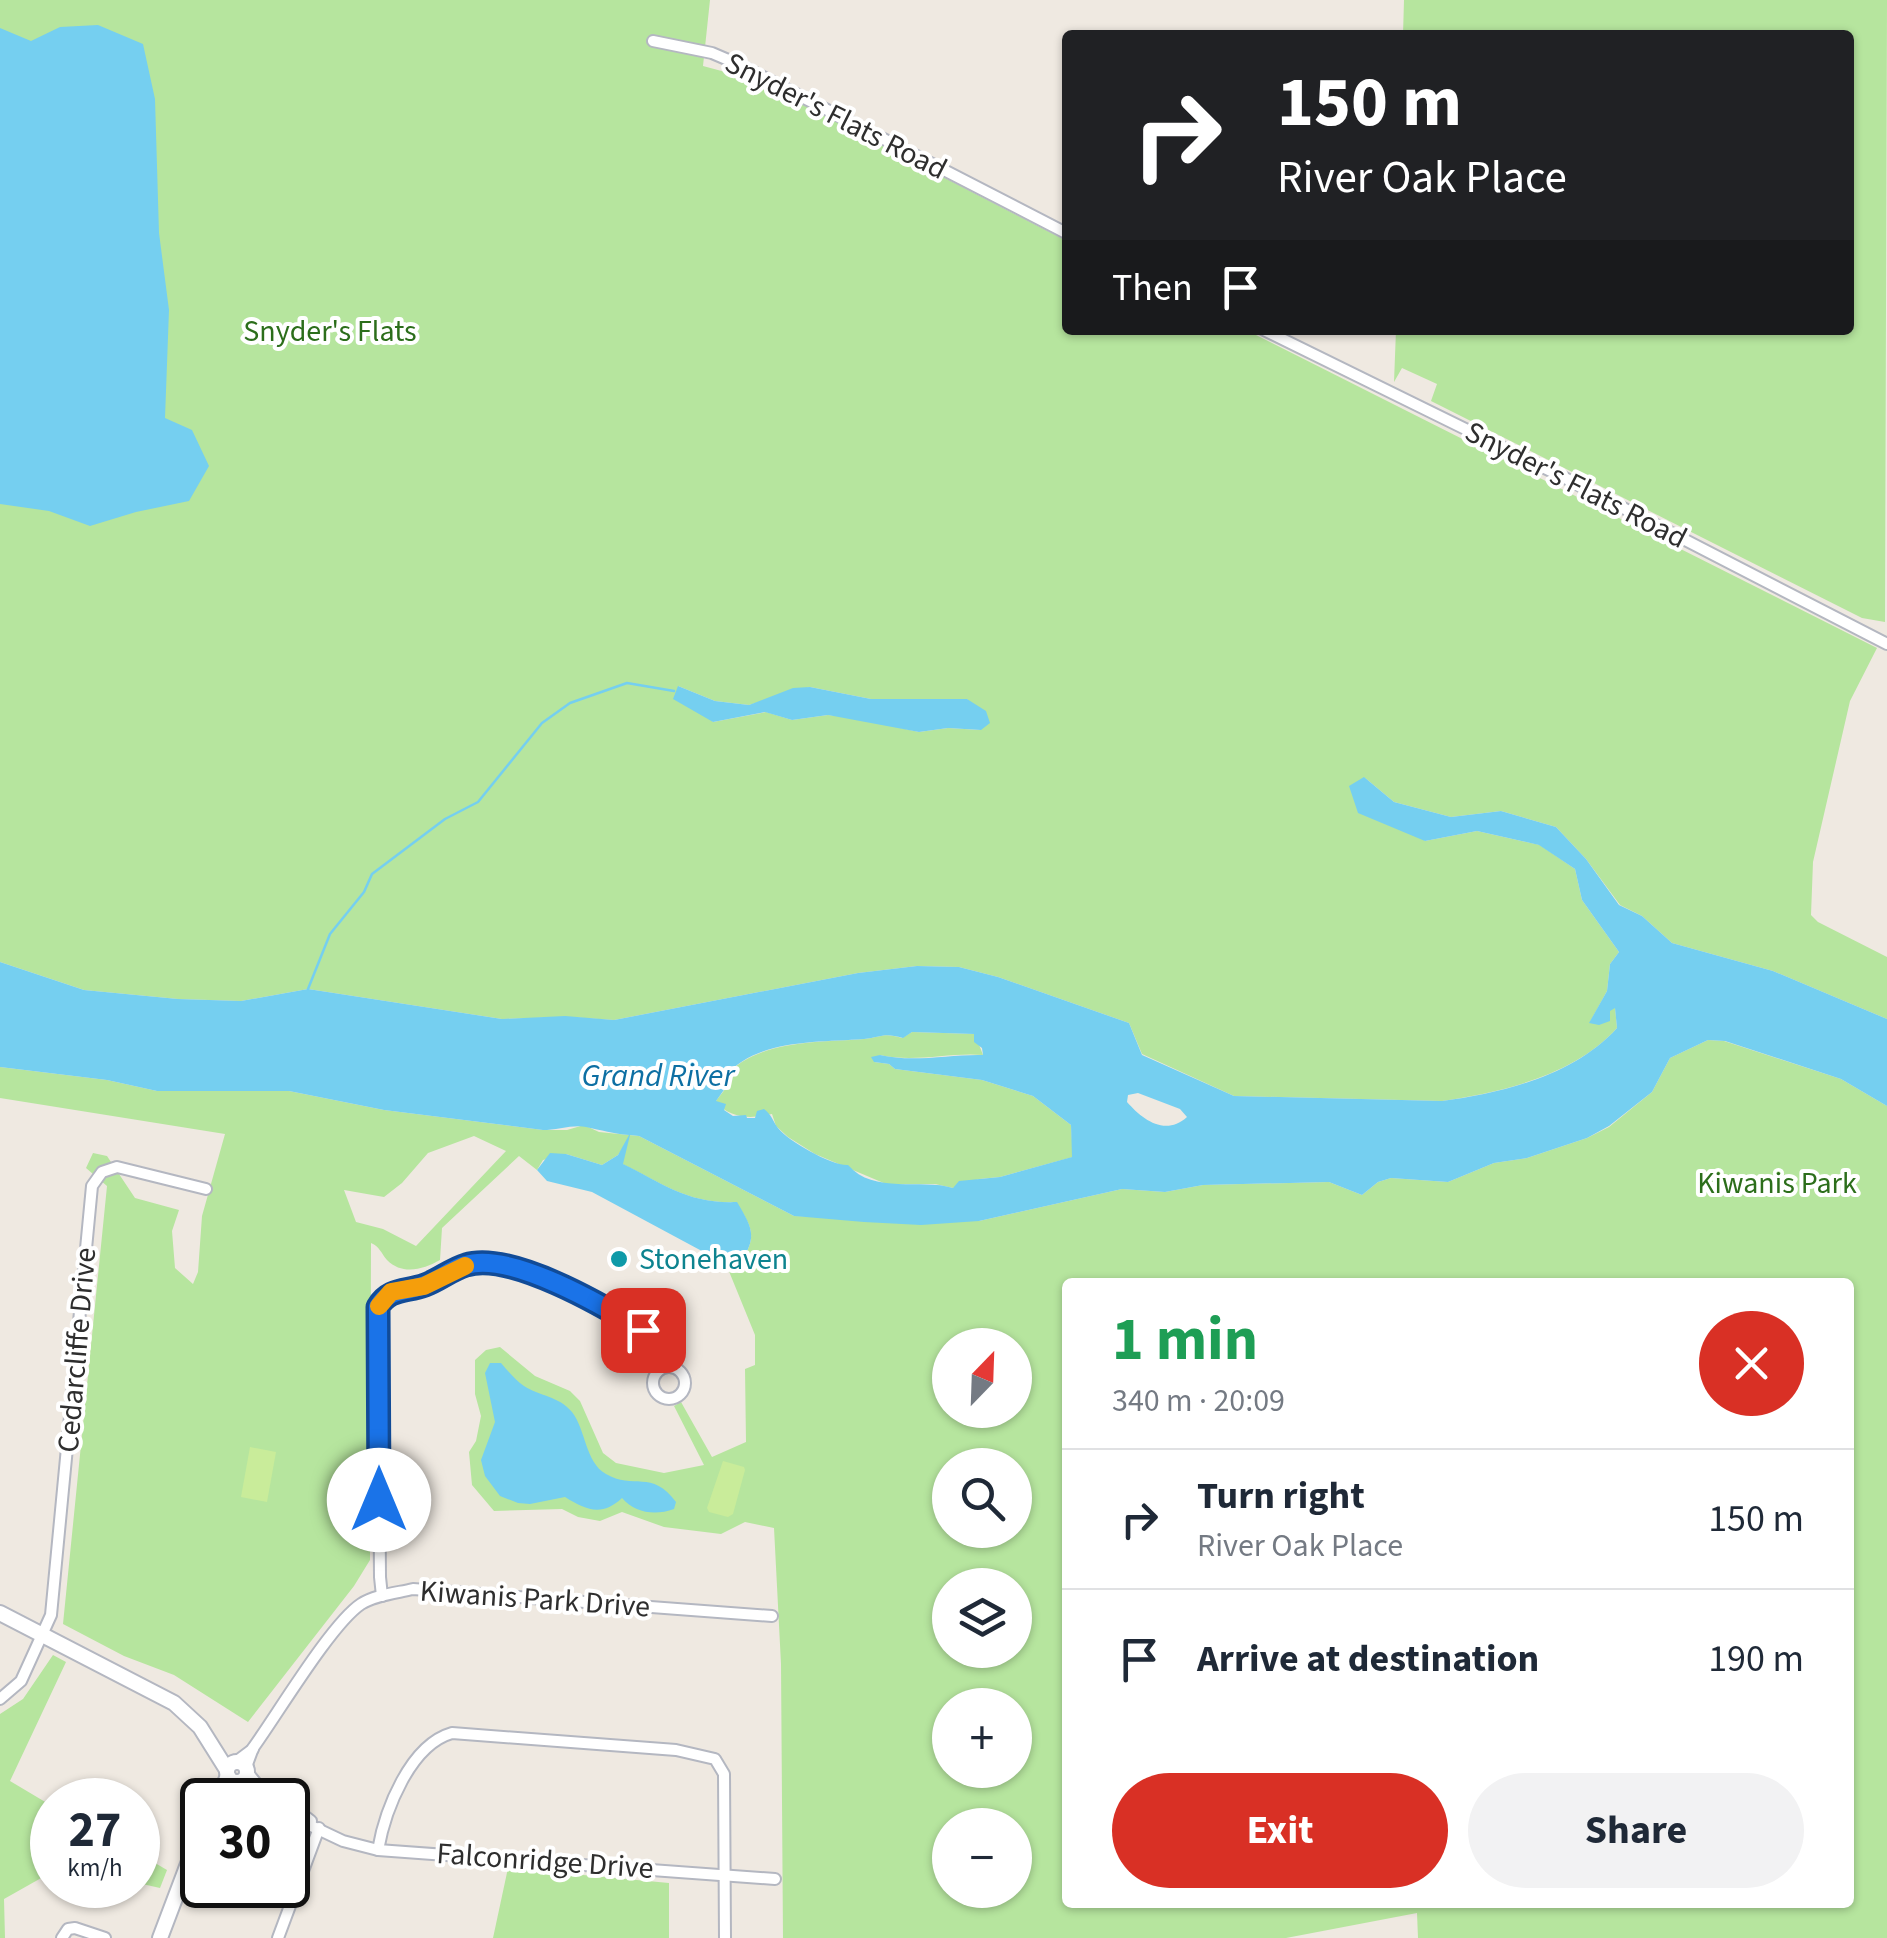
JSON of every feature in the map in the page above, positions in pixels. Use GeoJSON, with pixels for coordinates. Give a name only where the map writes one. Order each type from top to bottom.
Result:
{"type":"FeatureCollection","features":[{"type":"Feature","properties":{"kind":"street","name":"Snyder's Flats Road"},"geometry":{"type":"LineString","coordinates":[[652,41],[712,53],[740,65],[1062,231]]}},
{"type":"Feature","properties":{"kind":"street","name":"Snyder's Flats Road"},"geometry":{"type":"LineString","coordinates":[[1274,335],[1563,477],[1887,644]]}},
{"type":"Feature","properties":{"kind":"street","name":"Cedarcliffe Drive"},"geometry":{"type":"LineString","coordinates":[[44,1636],[50,1615],[68,1461],[92,1186],[102,1172],[117,1167],[206,1189]]}},
{"type":"Feature","properties":{"kind":"street"},"geometry":{"type":"LineString","coordinates":[[382,1596],[378,1307],[384,1297],[424,1286],[467,1264],[492,1261],[516,1265],[643,1330],[656,1340],[667,1367]]}},
{"type":"Feature","properties":{"kind":"street","name":"Kiwanis Park Drive"},"geometry":{"type":"LineString","coordinates":[[237,1772],[338,1627],[360,1604],[382,1596],[413,1589],[772,1616]]}},
{"type":"Feature","properties":{"kind":"street"},"geometry":{"type":"LineString","coordinates":[[0,1613],[174,1703],[243,1778]]}},
{"type":"Feature","properties":{"kind":"street"},"geometry":{"type":"LineString","coordinates":[[0,1699],[21,1681],[44,1636]]}},
{"type":"Feature","properties":{"kind":"street"},"geometry":{"type":"LineString","coordinates":[[378,1850],[384,1814],[393,1795],[434,1738],[452,1733],[676,1750],[715,1759],[724,1774],[725,1938]]}},
{"type":"Feature","properties":{"kind":"street"},"geometry":{"type":"LineString","coordinates":[[233,1778],[237,1772]]}},
{"type":"Feature","properties":{"kind":"street","name":"Falconridge Drive"},"geometry":{"type":"LineString","coordinates":[[237,1772],[247,1778]]}},
{"type":"Feature","properties":{"kind":"street","name":"Falconridge Drive"},"geometry":{"type":"LineString","coordinates":[[310,1821],[319,1828]]}},
{"type":"Feature","properties":{"kind":"street","name":"Falconridge Drive"},"geometry":{"type":"LineString","coordinates":[[310,1824],[342,1841],[378,1850],[776,1879]]}},
{"type":"Feature","properties":{"kind":"street"},"geometry":{"type":"LineString","coordinates":[[278,1938],[319,1828]]}},
{"type":"Feature","properties":{"kind":"street"},"geometry":{"type":"LineString","coordinates":[[160,1938],[180,1885]]}},
{"type":"Feature","properties":{"kind":"street"},"geometry":{"type":"LineString","coordinates":[[62,1938],[68,1929],[75,1928],[106,1938]]}},
{"type":"Feature","properties":{"kind":"green space","name":"Snyder's Flats"},"geometry":{"type":"Polygon","coordinates":[[[0,0],[710,0],[703,66],[755,80],[1062,238],[1062,335],[1256,335],[1877,648],[1850,701],[1813,862],[1811,915],[1887,957],[1887,1019],[1773,971],[1672,943],[1642,916],[1620,905],[1556,827],[1501,811],[1451,817],[1394,802],[1364,777],[1425,841],[1477,831],[1540,845],[1575,869],[1582,900],[1619,952],[1610,964],[1607,991],[1590,1022],[1615,1007],[1617,1028],[1581,1058],[1537,1079],[1465,1097],[1442,1101],[1234,1096],[1142,1054],[1129,1023],[959,967],[917,966],[858,973],[614,1020],[502,1019],[308,989],[241,1001],[84,990],[0,962],[0,0]],[[678,686],[713,722],[766,712],[792,720],[828,715],[855,718],[919,732],[948,728],[980,730],[967,699],[871,699],[810,687],[749,705],[715,701],[678,686]]]}},
{"type":"Feature","properties":{"kind":"green space"},"geometry":{"type":"Polygon","coordinates":[[[1404,0],[1887,0],[1885,622],[1862,618],[1431,401],[1437,384],[1402,368],[1394,382],[1396,335],[1854,335],[1854,30],[1403,30],[1404,0]]]}},
{"type":"Feature","properties":{"kind":"green space"},"geometry":{"type":"Polygon","coordinates":[[[912,1032],[975,1034],[983,1055],[880,1055],[874,1062],[895,1069],[982,1080],[1033,1096],[1071,1125],[1073,1157],[953,1188],[886,1184],[815,1154],[776,1126],[772,1114],[742,1116],[715,1102],[726,1088],[723,1078],[753,1056],[788,1045],[887,1035],[902,1038],[912,1032]]]}},
{"type":"Feature","properties":{"kind":"green space","name":"Kiwanis Park"},"geometry":{"type":"Polygon","coordinates":[[[1708,1040],[1724,1041],[1841,1079],[1887,1106],[1887,1938],[1418,1938],[1417,1913],[1286,1938],[783,1938],[781,1664],[774,1528],[745,1522],[721,1534],[664,1527],[622,1512],[600,1521],[562,1509],[494,1511],[472,1485],[469,1452],[476,1441],[481,1416],[475,1394],[475,1360],[486,1350],[500,1347],[535,1376],[570,1391],[580,1401],[603,1453],[616,1463],[664,1473],[704,1465],[674,1406],[681,1402],[712,1457],[746,1442],[745,1369],[755,1365],[755,1335],[726,1264],[742,1260],[750,1244],[749,1224],[736,1202],[690,1196],[622,1164],[628,1141],[618,1155],[602,1165],[566,1154],[543,1160],[537,1170],[519,1156],[442,1228],[440,1260],[427,1266],[400,1268],[371,1243],[370,1560],[248,1722],[174,1675],[124,1656],[63,1624],[107,1186],[86,1168],[93,1153],[107,1156],[135,1198],[179,1210],[172,1231],[175,1268],[193,1284],[198,1272],[202,1216],[225,1134],[0,1098],[0,1067],[107,1080],[157,1091],[289,1091],[384,1110],[543,1130],[584,1125],[599,1132],[639,1136],[794,1216],[979,1221],[1122,1189],[1165,1192],[1203,1185],[1329,1182],[1362,1195],[1378,1182],[1391,1178],[1448,1182],[1494,1163],[1527,1158],[1587,1138],[1609,1127],[1652,1092],[1670,1058],[1708,1040]],[[474,1136],[428,1153],[384,1197],[344,1190],[356,1222],[383,1229],[416,1246],[506,1151],[474,1136]]]}},
{"type":"Feature","properties":{"kind":"green space"},"geometry":{"type":"Polygon","coordinates":[[[250,1447],[276,1452],[267,1502],[241,1497],[250,1447]]]}},
{"type":"Feature","properties":{"kind":"green space"},"geometry":{"type":"Polygon","coordinates":[[[723,1461],[745,1470],[733,1514],[728,1517],[707,1508],[723,1461]]]}},
{"type":"Feature","properties":{"kind":"green space"},"geometry":{"type":"Polygon","coordinates":[[[53,1655],[66,1662],[10,1781],[30,1793],[30,1884],[4,1899],[5,1938],[0,1938],[0,1714],[23,1699],[53,1655]]]}},
{"type":"Feature","properties":{"kind":"green space"},"geometry":{"type":"Polygon","coordinates":[[[160,1866],[167,1870],[160,1888],[160,1866]]]}},
{"type":"Feature","properties":{"kind":"green space"},"geometry":{"type":"Polygon","coordinates":[[[508,1868],[669,1883],[669,1938],[493,1938],[508,1868]]]}},
{"type":"Feature","properties":{"kind":"water"},"geometry":{"type":"Polygon","coordinates":[[[98,25],[143,44],[155,99],[159,233],[169,310],[165,418],[192,430],[209,466],[189,501],[90,526],[49,511],[0,504],[0,28],[31,41],[60,27],[98,25]]]}},
{"type":"Feature","properties":{"kind":"water"},"geometry":{"type":"Polygon","coordinates":[[[678,686],[715,701],[749,705],[793,688],[810,687],[871,699],[967,699],[986,711],[990,723],[981,730],[948,728],[919,732],[828,715],[792,720],[765,712],[713,722],[673,699],[678,686]]]}},
{"type":"Feature","properties":{"kind":"water","name":"Grand River"},"geometry":{"type":"Polygon","coordinates":[[[1364,777],[1394,802],[1451,817],[1501,811],[1556,827],[1586,859],[1619,905],[1642,916],[1672,943],[1773,971],[1887,1019],[1887,1106],[1841,1079],[1725,1041],[1708,1040],[1670,1058],[1652,1092],[1609,1126],[1587,1138],[1527,1158],[1494,1163],[1448,1182],[1391,1178],[1378,1182],[1362,1195],[1329,1182],[1203,1185],[1165,1192],[1122,1189],[979,1221],[921,1225],[794,1216],[639,1136],[630,1135],[623,1164],[690,1196],[737,1202],[751,1237],[742,1260],[726,1264],[592,1192],[547,1181],[537,1170],[550,1153],[602,1165],[618,1155],[629,1135],[582,1126],[543,1130],[384,1110],[289,1091],[157,1091],[107,1080],[0,1067],[0,962],[84,990],[178,999],[241,1001],[308,989],[502,1019],[565,1016],[614,1020],[858,973],[917,966],[959,967],[1129,1023],[1142,1055],[1234,1096],[1442,1101],[1465,1097],[1513,1087],[1559,1070],[1581,1058],[1617,1028],[1615,1008],[1610,1011],[1610,1021],[1589,1023],[1607,991],[1610,964],[1619,952],[1582,900],[1575,869],[1539,845],[1477,831],[1425,841],[1358,813],[1349,786],[1364,777]],[[912,1032],[903,1038],[887,1035],[770,1049],[737,1065],[723,1078],[726,1087],[716,1101],[726,1104],[724,1110],[733,1116],[755,1118],[757,1111],[764,1109],[778,1128],[800,1146],[884,1183],[953,1188],[959,1181],[1000,1177],[1072,1157],[1071,1125],[1033,1096],[982,1080],[895,1069],[874,1062],[871,1057],[880,1055],[983,1055],[982,1048],[974,1042],[974,1034],[912,1032]],[[1138,1093],[1128,1095],[1127,1102],[1154,1123],[1170,1125],[1187,1117],[1180,1109],[1138,1093]]]}},
{"type":"Feature","properties":{"kind":"water"},"geometry":{"type":"Polygon","coordinates":[[[490,1363],[501,1363],[524,1386],[567,1407],[577,1419],[599,1469],[616,1478],[659,1486],[676,1502],[674,1509],[646,1512],[622,1498],[608,1508],[594,1510],[565,1497],[530,1504],[500,1496],[485,1476],[481,1460],[495,1422],[485,1373],[490,1363]]]}},
{"type":"Feature","properties":{"kind":"waterway"},"geometry":{"type":"LineString","coordinates":[[308,989],[330,934],[364,892],[372,874],[445,819],[478,802],[542,723],[570,703],[627,683],[674,691]]}},
{"type":"Feature","properties":{"kind":"slow traffic"},"geometry":{"type":"LineString","coordinates":[[379,1306],[391,1292],[424,1286],[465,1266]]}},
{"type":"Feature","properties":{"kind":"place","name":"Stonehaven"},"geometry":{"type":"Point","coordinates":[619,1259]}},
{"type":"Feature","properties":{"kind":"route"},"geometry":{"type":"LineString","coordinates":[[379,1500],[378,1307],[391,1292],[424,1286],[467,1264],[492,1261],[516,1265],[643,1330]]}}]}
